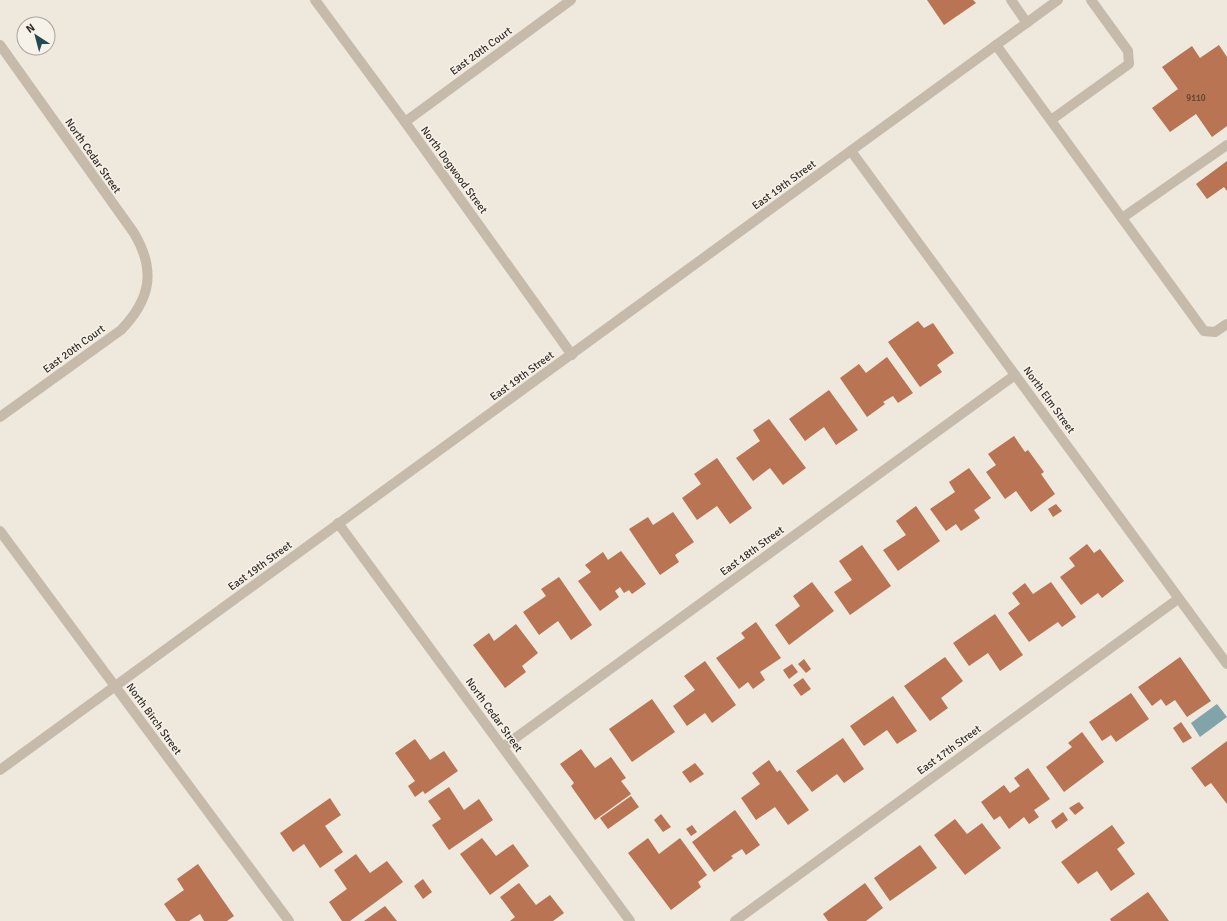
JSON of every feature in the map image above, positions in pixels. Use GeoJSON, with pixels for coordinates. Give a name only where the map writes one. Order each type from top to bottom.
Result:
{"type":"FeatureCollection","features":[{"type":"Feature","properties":{"kind":"street","name":"North Dogwood Street"},"geometry":{"type":"LineString","coordinates":[[315,0],[405,122],[572,355]]}},
{"type":"Feature","properties":{"kind":"street","name":"East 20th Court"},"geometry":{"type":"LineString","coordinates":[[405,122],[571,0]]}},
{"type":"Feature","properties":{"kind":"street"},"geometry":{"type":"LineString","coordinates":[[1011,0],[1027,23]]}},
{"type":"Feature","properties":{"kind":"street","name":"East 19th Street"},"geometry":{"type":"LineString","coordinates":[[0,770],[1058,0]]}},
{"type":"Feature","properties":{"kind":"street"},"geometry":{"type":"LineString","coordinates":[[1051,120],[1129,64],[1128,51],[1091,0]]}},
{"type":"Feature","properties":{"kind":"street"},"geometry":{"type":"LineString","coordinates":[[996,45],[1204,330],[1215,332],[1227,324]]}},
{"type":"Feature","properties":{"kind":"street","name":"North Cedar Street"},"geometry":{"type":"LineString","coordinates":[[0,46],[134,233],[147,261],[146,287]]}},
{"type":"Feature","properties":{"kind":"street"},"geometry":{"type":"LineString","coordinates":[[1122,218],[1227,145]]}},
{"type":"Feature","properties":{"kind":"street","name":"North Elm Street"},"geometry":{"type":"LineString","coordinates":[[851,151],[1227,664]]}},
{"type":"Feature","properties":{"kind":"street","name":"East 20th Court"},"geometry":{"type":"LineString","coordinates":[[0,416],[121,330],[137,311],[144,297],[146,287]]}},
{"type":"Feature","properties":{"kind":"street","name":"East 18th Street"},"geometry":{"type":"LineString","coordinates":[[503,747],[1015,375]]}},
{"type":"Feature","properties":{"kind":"street","name":"North Cedar Street"},"geometry":{"type":"LineString","coordinates":[[338,523],[630,921]]}},
{"type":"Feature","properties":{"kind":"street","name":"North Birch Street"},"geometry":{"type":"LineString","coordinates":[[0,531],[289,921]]}},
{"type":"Feature","properties":{"kind":"street","name":"East 17th Street"},"geometry":{"type":"LineString","coordinates":[[735,921],[1178,598]]}},
{"type":"Feature","properties":{"kind":"water"},"geometry":{"type":"Polygon","coordinates":[[[1217,704],[1227,717],[1200,737],[1191,723],[1217,704]]]}},
{"type":"Feature","properties":{"kind":"building"},"geometry":{"type":"Polygon","coordinates":[[[927,0],[973,0],[976,3],[944,25],[927,0]]]}},
{"type":"Feature","properties":{"kind":"building"},"geometry":{"type":"Polygon","coordinates":[[[1219,45],[1227,57],[1227,126],[1212,137],[1196,114],[1170,132],[1152,108],[1178,89],[1162,67],[1192,46],[1200,58],[1219,45]]]}},
{"type":"Feature","properties":{"kind":"building"},"geometry":{"type":"Polygon","coordinates":[[[1227,161],[1227,191],[1224,187],[1207,199],[1196,184],[1227,161]]]}},
{"type":"Feature","properties":{"kind":"building"},"geometry":{"type":"Polygon","coordinates":[[[918,321],[924,328],[933,323],[954,353],[937,365],[942,372],[920,387],[888,342],[918,321]]]}},
{"type":"Feature","properties":{"kind":"building"},"geometry":{"type":"Polygon","coordinates":[[[887,357],[913,393],[898,403],[893,396],[883,402],[885,404],[867,417],[840,378],[859,364],[866,373],[887,357]]]}},
{"type":"Feature","properties":{"kind":"building"},"geometry":{"type":"Polygon","coordinates":[[[829,390],[858,430],[836,445],[824,427],[805,441],[789,419],[829,390]]]}},
{"type":"Feature","properties":{"kind":"building"},"geometry":{"type":"Polygon","coordinates":[[[769,419],[806,468],[783,485],[770,468],[753,481],[736,458],[760,441],[753,430],[769,419]]]}},
{"type":"Feature","properties":{"kind":"building"},"geometry":{"type":"Polygon","coordinates":[[[1014,436],[1025,452],[1028,450],[1044,472],[1041,474],[1055,494],[1031,512],[1016,491],[1005,499],[986,472],[996,465],[988,454],[1014,436]]]}},
{"type":"Feature","properties":{"kind":"building"},"geometry":{"type":"Polygon","coordinates":[[[717,458],[752,508],[730,524],[717,506],[697,520],[682,498],[701,484],[694,474],[717,458]]]}},
{"type":"Feature","properties":{"kind":"building"},"geometry":{"type":"Polygon","coordinates":[[[969,468],[991,498],[974,510],[980,518],[961,531],[956,524],[946,531],[930,509],[955,492],[949,482],[969,468]]]}},
{"type":"Feature","properties":{"kind":"building"},"geometry":{"type":"Polygon","coordinates":[[[1056,504],[1062,511],[1053,517],[1048,509],[1056,504]]]}},
{"type":"Feature","properties":{"kind":"building"},"geometry":{"type":"Polygon","coordinates":[[[916,506],[940,541],[898,571],[883,550],[906,535],[896,521],[916,506]]]}},
{"type":"Feature","properties":{"kind":"building"},"geometry":{"type":"Polygon","coordinates":[[[673,512],[694,542],[675,555],[679,562],[660,575],[629,529],[648,517],[653,525],[673,512]]]}},
{"type":"Feature","properties":{"kind":"building"},"geometry":{"type":"Polygon","coordinates":[[[1087,544],[1094,553],[1100,549],[1124,581],[1102,598],[1098,593],[1081,605],[1060,577],[1075,566],[1069,558],[1087,544]]]}},
{"type":"Feature","properties":{"kind":"building"},"geometry":{"type":"Polygon","coordinates":[[[862,545],[891,586],[850,615],[834,592],[852,580],[839,561],[862,545]]]}},
{"type":"Feature","properties":{"kind":"building"},"geometry":{"type":"Polygon","coordinates":[[[621,551],[646,584],[632,594],[629,590],[624,593],[620,587],[615,591],[619,597],[600,611],[578,581],[591,572],[585,565],[603,552],[608,560],[621,551]]]}},
{"type":"Feature","properties":{"kind":"building"},"geometry":{"type":"Polygon","coordinates":[[[559,577],[592,625],[571,640],[558,621],[539,635],[523,612],[546,596],[541,589],[559,577]]]}},
{"type":"Feature","properties":{"kind":"building"},"geometry":{"type":"Polygon","coordinates":[[[812,582],[834,611],[789,645],[775,625],[800,606],[793,596],[812,582]]]}},
{"type":"Feature","properties":{"kind":"building"},"geometry":{"type":"Polygon","coordinates":[[[1051,582],[1076,617],[1062,627],[1058,622],[1029,642],[1008,613],[1020,604],[1012,593],[1025,583],[1033,594],[1051,582]]]}},
{"type":"Feature","properties":{"kind":"building"},"geometry":{"type":"Polygon","coordinates":[[[995,614],[1023,655],[1000,671],[988,653],[969,666],[953,643],[995,614]]]}},
{"type":"Feature","properties":{"kind":"building"},"geometry":{"type":"Polygon","coordinates":[[[756,622],[781,658],[760,672],[765,680],[753,689],[748,682],[739,689],[716,658],[745,638],[741,633],[756,622]]]}},
{"type":"Feature","properties":{"kind":"building"},"geometry":{"type":"Polygon","coordinates":[[[516,624],[538,653],[522,666],[526,672],[505,688],[473,645],[489,633],[494,641],[516,624]]]}},
{"type":"Feature","properties":{"kind":"building"},"geometry":{"type":"Polygon","coordinates":[[[945,657],[963,681],[941,698],[948,708],[930,721],[904,686],[945,657]]]}},
{"type":"Feature","properties":{"kind":"building"},"geometry":{"type":"Polygon","coordinates":[[[1180,657],[1211,701],[1187,717],[1175,700],[1166,706],[1161,699],[1152,706],[1138,687],[1180,657]]]}},
{"type":"Feature","properties":{"kind":"building"},"geometry":{"type":"Polygon","coordinates":[[[804,659],[811,669],[806,673],[798,664],[804,659]]]}},
{"type":"Feature","properties":{"kind":"building"},"geometry":{"type":"Polygon","coordinates":[[[705,661],[736,705],[712,723],[705,713],[687,726],[673,706],[695,690],[684,676],[705,661]]]}},
{"type":"Feature","properties":{"kind":"building"},"geometry":{"type":"Polygon","coordinates":[[[792,664],[798,672],[789,679],[783,670],[792,664]]]}},
{"type":"Feature","properties":{"kind":"building"},"geometry":{"type":"Polygon","coordinates":[[[803,678],[811,689],[801,696],[793,685],[803,678]]]}},
{"type":"Feature","properties":{"kind":"building"},"geometry":{"type":"Polygon","coordinates":[[[1131,693],[1149,719],[1116,742],[1111,735],[1102,741],[1089,722],[1131,693]]]}},
{"type":"Feature","properties":{"kind":"building"},"geometry":{"type":"Polygon","coordinates":[[[893,696],[917,731],[897,744],[887,730],[864,746],[850,726],[893,696]]]}},
{"type":"Feature","properties":{"kind":"building"},"geometry":{"type":"Polygon","coordinates":[[[652,699],[675,732],[632,762],[609,729],[652,699]]]}},
{"type":"Feature","properties":{"kind":"building"},"geometry":{"type":"Polygon","coordinates":[[[1181,722],[1192,738],[1183,743],[1173,728],[1181,722]]]}},
{"type":"Feature","properties":{"kind":"building"},"geometry":{"type":"Polygon","coordinates":[[[1082,732],[1104,762],[1064,792],[1046,767],[1072,747],[1068,743],[1082,732]]]}},
{"type":"Feature","properties":{"kind":"building"},"geometry":{"type":"Polygon","coordinates":[[[843,738],[864,769],[844,783],[837,774],[812,792],[796,771],[843,738]]]}},
{"type":"Feature","properties":{"kind":"building"},"geometry":{"type":"Polygon","coordinates":[[[415,739],[430,760],[444,751],[458,771],[425,794],[423,791],[415,797],[408,786],[415,781],[395,753],[415,739]]]}},
{"type":"Feature","properties":{"kind":"building"},"geometry":{"type":"Polygon","coordinates":[[[1227,741],[1227,804],[1211,783],[1205,787],[1191,768],[1227,741]]]}},
{"type":"Feature","properties":{"kind":"building"},"geometry":{"type":"Polygon","coordinates":[[[581,749],[595,768],[611,757],[626,778],[621,781],[631,794],[595,820],[571,786],[574,783],[560,764],[581,749]]]}},
{"type":"Feature","properties":{"kind":"building"},"geometry":{"type":"Polygon","coordinates":[[[769,760],[777,772],[780,770],[809,810],[788,825],[775,807],[756,820],[741,798],[760,784],[752,773],[769,760]]]}},
{"type":"Feature","properties":{"kind":"building"},"geometry":{"type":"Polygon","coordinates":[[[695,763],[704,774],[690,783],[682,772],[695,763]]]}},
{"type":"Feature","properties":{"kind":"building"},"geometry":{"type":"Polygon","coordinates":[[[1028,768],[1050,799],[1034,810],[1039,817],[1029,824],[1024,817],[1009,829],[1000,816],[994,820],[981,802],[1004,785],[1010,793],[1020,786],[1014,778],[1028,768]]]}},
{"type":"Feature","properties":{"kind":"building"},"geometry":{"type":"Polygon","coordinates":[[[449,787],[464,810],[479,799],[493,820],[449,850],[432,825],[441,819],[428,801],[449,787]]]}},
{"type":"Feature","properties":{"kind":"building"},"geometry":{"type":"Polygon","coordinates":[[[631,796],[639,807],[608,829],[600,818],[631,796]]]}},
{"type":"Feature","properties":{"kind":"building"},"geometry":{"type":"Polygon","coordinates":[[[330,798],[341,815],[325,826],[343,852],[320,868],[304,844],[293,852],[280,833],[330,798]]]}},
{"type":"Feature","properties":{"kind":"building"},"geometry":{"type":"Polygon","coordinates":[[[1079,802],[1084,808],[1075,815],[1069,808],[1079,802]]]}},
{"type":"Feature","properties":{"kind":"building"},"geometry":{"type":"Polygon","coordinates":[[[735,810],[760,845],[746,855],[742,849],[731,856],[733,858],[714,872],[692,842],[735,810]]]}},
{"type":"Feature","properties":{"kind":"building"},"geometry":{"type":"Polygon","coordinates":[[[1063,812],[1068,820],[1056,829],[1051,821],[1063,812]]]}},
{"type":"Feature","properties":{"kind":"building"},"geometry":{"type":"Polygon","coordinates":[[[661,814],[671,827],[663,832],[654,820],[661,814]]]}},
{"type":"Feature","properties":{"kind":"building"},"geometry":{"type":"Polygon","coordinates":[[[955,819],[967,834],[982,823],[1001,848],[965,875],[934,835],[955,819]]]}},
{"type":"Feature","properties":{"kind":"building"},"geometry":{"type":"Polygon","coordinates":[[[692,825],[697,832],[691,836],[686,829],[692,825]]]}},
{"type":"Feature","properties":{"kind":"building"},"geometry":{"type":"Polygon","coordinates":[[[1112,825],[1125,843],[1117,849],[1135,874],[1111,891],[1097,871],[1078,884],[1061,862],[1112,825]]]}},
{"type":"Feature","properties":{"kind":"building"},"geometry":{"type":"Polygon","coordinates":[[[482,838],[496,856],[513,844],[529,866],[490,895],[460,854],[482,838]]]}},
{"type":"Feature","properties":{"kind":"building"},"geometry":{"type":"Polygon","coordinates":[[[648,838],[659,854],[680,838],[707,875],[698,882],[701,887],[671,910],[628,853],[648,838]]]}},
{"type":"Feature","properties":{"kind":"building"},"geometry":{"type":"Polygon","coordinates":[[[920,845],[937,868],[890,901],[874,878],[920,845]]]}},
{"type":"Feature","properties":{"kind":"building"},"geometry":{"type":"Polygon","coordinates":[[[356,854],[370,873],[387,861],[403,882],[350,921],[342,921],[329,902],[347,889],[334,870],[356,854]]]}},
{"type":"Feature","properties":{"kind":"building"},"geometry":{"type":"Polygon","coordinates":[[[198,864],[234,916],[227,921],[204,921],[200,914],[189,921],[176,921],[164,904],[184,890],[177,879],[198,864]]]}},
{"type":"Feature","properties":{"kind":"building"},"geometry":{"type":"Polygon","coordinates":[[[423,879],[432,892],[423,899],[414,886],[423,879]]]}},
{"type":"Feature","properties":{"kind":"building"},"geometry":{"type":"Polygon","coordinates":[[[519,883],[536,905],[550,895],[564,913],[553,921],[510,921],[515,917],[500,897],[519,883]]]}},
{"type":"Feature","properties":{"kind":"building"},"geometry":{"type":"Polygon","coordinates":[[[865,883],[883,908],[866,921],[828,921],[823,914],[865,883]]]}},
{"type":"Feature","properties":{"kind":"building"},"geometry":{"type":"Polygon","coordinates":[[[1148,892],[1169,921],[1111,921],[1110,919],[1148,892]]]}},
{"type":"Feature","properties":{"kind":"building"},"geometry":{"type":"Polygon","coordinates":[[[385,906],[397,921],[364,921],[385,906]]]}}]}
